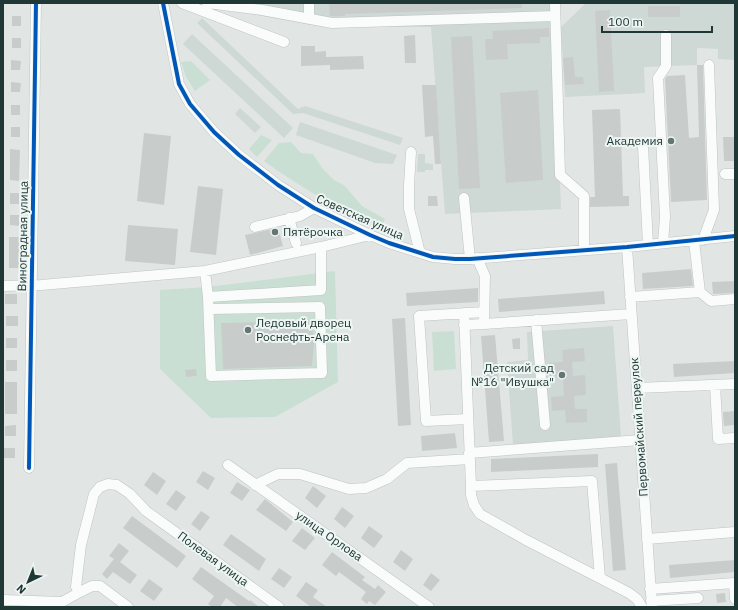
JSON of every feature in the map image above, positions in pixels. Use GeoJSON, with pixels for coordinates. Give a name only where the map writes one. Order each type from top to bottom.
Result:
{"type":"FeatureCollection","features":[{"type":"Feature","properties":{"kind":"street","name":"Виноградная улица"},"geometry":{"type":"LineString","coordinates":[[29,468],[36,3]]}},
{"type":"Feature","properties":{"kind":"street"},"geometry":{"type":"LineString","coordinates":[[163,4],[175,3]]}},
{"type":"Feature","properties":{"kind":"street"},"geometry":{"type":"LineString","coordinates":[[182,3],[284,42]]}},
{"type":"Feature","properties":{"kind":"street"},"geometry":{"type":"LineString","coordinates":[[207,3],[236,5],[332,23],[555,16]]}},
{"type":"Feature","properties":{"kind":"street"},"geometry":{"type":"LineString","coordinates":[[309,3],[309,19]]}},
{"type":"Feature","properties":{"kind":"street"},"geometry":{"type":"LineString","coordinates":[[555,3],[560,175],[584,196],[584,250]]}},
{"type":"Feature","properties":{"kind":"street","name":"Советская улица"},"geometry":{"type":"LineString","coordinates":[[163,4],[179,84],[190,104],[214,132],[239,155],[278,185],[314,208],[389,243],[442,258],[474,259],[698,241],[735,236]]}},
{"type":"Feature","properties":{"kind":"street"},"geometry":{"type":"LineString","coordinates":[[662,243],[666,217],[658,78],[666,66],[666,35]]}},
{"type":"Feature","properties":{"kind":"street"},"geometry":{"type":"LineString","coordinates":[[700,292],[698,241],[714,210],[709,65]]}},
{"type":"Feature","properties":{"kind":"street"},"geometry":{"type":"LineString","coordinates":[[643,146],[648,245]]}},
{"type":"Feature","properties":{"kind":"street"},"geometry":{"type":"LineString","coordinates":[[411,152],[409,185],[410,208],[420,253]]}},
{"type":"Feature","properties":{"kind":"street"},"geometry":{"type":"LineString","coordinates":[[464,198],[474,259],[485,276],[484,324]]}},
{"type":"Feature","properties":{"kind":"street"},"geometry":{"type":"LineString","coordinates":[[255,227],[300,216],[314,208]]}},
{"type":"Feature","properties":{"kind":"street"},"geometry":{"type":"LineString","coordinates":[[289,218],[296,243]]}},
{"type":"Feature","properties":{"kind":"street"},"geometry":{"type":"LineString","coordinates":[[3,286],[32,286],[205,271],[321,247],[370,235]]}},
{"type":"Feature","properties":{"kind":"street"},"geometry":{"type":"LineString","coordinates":[[205,271],[210,309],[212,376],[322,373],[320,306],[321,247]]}},
{"type":"Feature","properties":{"kind":"street","name":"Первомайский переулок"},"geometry":{"type":"LineString","coordinates":[[626,247],[652,604]]}},
{"type":"Feature","properties":{"kind":"street"},"geometry":{"type":"LineString","coordinates":[[208,297],[321,290]]}},
{"type":"Feature","properties":{"kind":"street"},"geometry":{"type":"LineString","coordinates":[[630,297],[700,292],[711,301],[735,299]]}},
{"type":"Feature","properties":{"kind":"street"},"geometry":{"type":"LineString","coordinates":[[210,309],[320,306]]}},
{"type":"Feature","properties":{"kind":"street"},"geometry":{"type":"LineString","coordinates":[[468,419],[426,422],[419,316],[484,312]]}},
{"type":"Feature","properties":{"kind":"street"},"geometry":{"type":"LineString","coordinates":[[464,313],[471,495],[480,514],[629,593],[637,599],[642,607]]}},
{"type":"Feature","properties":{"kind":"street"},"geometry":{"type":"LineString","coordinates":[[464,325],[631,314]]}},
{"type":"Feature","properties":{"kind":"street"},"geometry":{"type":"LineString","coordinates":[[536,320],[545,425]]}},
{"type":"Feature","properties":{"kind":"street"},"geometry":{"type":"LineString","coordinates":[[637,388],[735,384]]}},
{"type":"Feature","properties":{"kind":"street"},"geometry":{"type":"LineString","coordinates":[[715,385],[718,439],[735,438]]}},
{"type":"Feature","properties":{"kind":"street"},"geometry":{"type":"LineString","coordinates":[[256,485],[278,474],[300,474],[349,489],[366,488],[387,479],[407,463],[640,440]]}},
{"type":"Feature","properties":{"kind":"street","name":"улица Орлова"},"geometry":{"type":"LineString","coordinates":[[228,465],[429,607]]}},
{"type":"Feature","properties":{"kind":"street"},"geometry":{"type":"LineString","coordinates":[[471,486],[592,481],[600,578]]}},
{"type":"Feature","properties":{"kind":"street","name":"Полевая улица"},"geometry":{"type":"LineString","coordinates":[[80,592],[76,587],[81,545],[94,494],[100,487],[108,484],[116,485],[130,494],[146,511],[279,607]]}},
{"type":"Feature","properties":{"kind":"street"},"geometry":{"type":"LineString","coordinates":[[648,539],[735,532]]}},
{"type":"Feature","properties":{"kind":"street"},"geometry":{"type":"LineString","coordinates":[[650,589],[734,583],[735,599]]}},
{"type":"Feature","properties":{"kind":"street"},"geometry":{"type":"LineString","coordinates":[[3,600],[62,602],[92,586],[100,586],[128,607]]}},
{"type":"Feature","properties":{"kind":"street"},"geometry":{"type":"LineString","coordinates":[[652,604],[698,598]]}},
{"type":"Feature","properties":{"kind":"shaded area"},"geometry":{"type":"Polygon","coordinates":[[[213,3],[553,3],[561,209],[445,214],[431,27],[317,26],[212,7],[213,3]]]}},
{"type":"Feature","properties":{"kind":"shaded area"},"geometry":{"type":"Polygon","coordinates":[[[586,3],[735,3],[735,60],[718,59],[718,49],[720,49],[697,48],[697,65],[644,67],[645,93],[565,97],[561,27],[586,3]]]}},
{"type":"Feature","properties":{"kind":"shaded area"},"geometry":{"type":"Polygon","coordinates":[[[202,18],[298,109],[305,106],[403,138],[400,145],[303,113],[293,114],[197,23],[202,18]]]}},
{"type":"Feature","properties":{"kind":"shaded area"},"geometry":{"type":"Polygon","coordinates":[[[192,34],[293,128],[284,138],[183,44],[192,34]]]}},
{"type":"Feature","properties":{"kind":"shaded area"},"geometry":{"type":"Polygon","coordinates":[[[240,108],[261,127],[255,133],[235,114],[240,108]]]}},
{"type":"Feature","properties":{"kind":"shaded area"},"geometry":{"type":"Polygon","coordinates":[[[300,122],[397,155],[393,164],[375,163],[296,135],[300,122]]]}},
{"type":"Feature","properties":{"kind":"shaded area"},"geometry":{"type":"Polygon","coordinates":[[[418,154],[425,154],[425,163],[433,164],[433,170],[417,172],[418,154]]]}},
{"type":"Feature","properties":{"kind":"shaded area","name":"Детский сад №16 \"Ивушка\""},"geometry":{"type":"Polygon","coordinates":[[[613,326],[621,437],[513,445],[507,362],[528,360],[527,332],[613,326]]]}},
{"type":"Feature","properties":{"kind":"green space"},"geometry":{"type":"Polygon","coordinates":[[[191,61],[210,80],[195,91],[186,77],[181,62],[191,61]]]}},
{"type":"Feature","properties":{"kind":"green space"},"geometry":{"type":"Polygon","coordinates":[[[261,135],[272,140],[257,157],[249,149],[261,135]]]}},
{"type":"Feature","properties":{"kind":"green space"},"geometry":{"type":"Polygon","coordinates":[[[291,142],[301,153],[313,154],[322,168],[334,180],[344,185],[362,206],[385,219],[381,228],[321,198],[264,161],[279,143],[291,142]]]}},
{"type":"Feature","properties":{"kind":"green space","name":"Ледовый дворец Роснефть-Арена"},"geometry":{"type":"Polygon","coordinates":[[[335,271],[338,382],[275,417],[211,418],[160,369],[160,290],[207,287],[335,271]]]}},
{"type":"Feature","properties":{"kind":"green space"},"geometry":{"type":"Polygon","coordinates":[[[454,331],[456,369],[434,371],[432,332],[454,331]]]}},
{"type":"Feature","properties":{"kind":"building"},"geometry":{"type":"Polygon","coordinates":[[[329,3],[522,3],[522,8],[345,14],[345,16],[330,16],[329,3]]]}},
{"type":"Feature","properties":{"kind":"building"},"geometry":{"type":"Polygon","coordinates":[[[648,6],[680,6],[680,17],[648,17],[648,6]]]}},
{"type":"Feature","properties":{"kind":"building"},"geometry":{"type":"Polygon","coordinates":[[[610,10],[614,91],[599,92],[595,11],[610,10]]]}},
{"type":"Feature","properties":{"kind":"building"},"geometry":{"type":"Polygon","coordinates":[[[12,16],[21,16],[21,26],[12,26],[12,16]]]}},
{"type":"Feature","properties":{"kind":"building"},"geometry":{"type":"Polygon","coordinates":[[[549,28],[549,37],[540,37],[540,43],[507,44],[508,59],[486,60],[485,39],[493,39],[492,31],[549,28]]]}},
{"type":"Feature","properties":{"kind":"building"},"geometry":{"type":"Polygon","coordinates":[[[415,35],[416,63],[405,63],[404,36],[415,35]]]}},
{"type":"Feature","properties":{"kind":"building"},"geometry":{"type":"Polygon","coordinates":[[[472,36],[480,188],[459,189],[451,37],[472,36]]]}},
{"type":"Feature","properties":{"kind":"building"},"geometry":{"type":"Polygon","coordinates":[[[12,38],[21,38],[21,48],[12,48],[12,38]]]}},
{"type":"Feature","properties":{"kind":"building"},"geometry":{"type":"Polygon","coordinates":[[[301,46],[315,46],[315,52],[326,51],[326,57],[363,56],[364,69],[330,70],[330,65],[301,66],[301,46]]]}},
{"type":"Feature","properties":{"kind":"building"},"geometry":{"type":"Polygon","coordinates":[[[573,57],[575,77],[583,77],[584,84],[565,85],[563,58],[573,57]]]}},
{"type":"Feature","properties":{"kind":"building"},"geometry":{"type":"Polygon","coordinates":[[[11,60],[21,61],[20,70],[11,70],[11,60]]]}},
{"type":"Feature","properties":{"kind":"building"},"geometry":{"type":"Polygon","coordinates":[[[697,65],[703,65],[707,200],[671,202],[665,79],[667,76],[685,75],[689,138],[699,137],[697,65]]]}},
{"type":"Feature","properties":{"kind":"building"},"geometry":{"type":"Polygon","coordinates":[[[11,82],[21,83],[20,92],[11,92],[11,82]]]}},
{"type":"Feature","properties":{"kind":"building"},"geometry":{"type":"Polygon","coordinates":[[[422,85],[436,85],[441,164],[435,164],[433,136],[425,137],[422,85]]]}},
{"type":"Feature","properties":{"kind":"building"},"geometry":{"type":"Polygon","coordinates":[[[538,90],[543,180],[506,183],[500,93],[538,90]]]}},
{"type":"Feature","properties":{"kind":"building"},"geometry":{"type":"Polygon","coordinates":[[[11,105],[20,105],[20,115],[11,115],[11,105]]]}},
{"type":"Feature","properties":{"kind":"building"},"geometry":{"type":"Polygon","coordinates":[[[620,109],[623,196],[629,196],[629,206],[590,207],[590,197],[595,197],[592,110],[620,109]]]}},
{"type":"Feature","properties":{"kind":"building"},"geometry":{"type":"Polygon","coordinates":[[[11,127],[20,127],[20,137],[11,137],[11,127]]]}},
{"type":"Feature","properties":{"kind":"building"},"geometry":{"type":"Polygon","coordinates":[[[144,133],[171,136],[164,205],[137,201],[144,133]]]}},
{"type":"Feature","properties":{"kind":"building"},"geometry":{"type":"Polygon","coordinates":[[[723,137],[735,137],[735,161],[724,161],[723,137]]]}},
{"type":"Feature","properties":{"kind":"building"},"geometry":{"type":"Polygon","coordinates":[[[10,149],[20,150],[19,181],[10,180],[10,149]]]}},
{"type":"Feature","properties":{"kind":"building"},"geometry":{"type":"Polygon","coordinates":[[[198,186],[223,189],[216,255],[190,252],[198,186]]]}},
{"type":"Feature","properties":{"kind":"building"},"geometry":{"type":"Polygon","coordinates":[[[10,193],[19,193],[19,204],[10,204],[10,193]]]}},
{"type":"Feature","properties":{"kind":"building"},"geometry":{"type":"Polygon","coordinates":[[[428,196],[437,196],[438,206],[428,206],[428,196]]]}},
{"type":"Feature","properties":{"kind":"building"},"geometry":{"type":"Polygon","coordinates":[[[10,215],[19,215],[19,226],[10,225],[10,215]]]}},
{"type":"Feature","properties":{"kind":"building"},"geometry":{"type":"Polygon","coordinates":[[[128,225],[178,229],[175,265],[125,261],[128,225]]]}},
{"type":"Feature","properties":{"kind":"building"},"geometry":{"type":"Polygon","coordinates":[[[278,228],[283,246],[250,255],[245,235],[278,228]]]}},
{"type":"Feature","properties":{"kind":"building"},"geometry":{"type":"Polygon","coordinates":[[[9,237],[19,237],[19,268],[9,268],[9,237]]]}},
{"type":"Feature","properties":{"kind":"building"},"geometry":{"type":"Polygon","coordinates":[[[691,269],[693,286],[643,289],[642,273],[691,269]]]}},
{"type":"Feature","properties":{"kind":"building"},"geometry":{"type":"Polygon","coordinates":[[[735,281],[735,293],[713,294],[712,282],[735,281]]]}},
{"type":"Feature","properties":{"kind":"building"},"geometry":{"type":"Polygon","coordinates":[[[478,288],[478,302],[407,306],[406,293],[478,288]]]}},
{"type":"Feature","properties":{"kind":"building"},"geometry":{"type":"Polygon","coordinates":[[[604,291],[605,304],[499,312],[498,299],[604,291]]]}},
{"type":"Feature","properties":{"kind":"building"},"geometry":{"type":"Polygon","coordinates":[[[5,294],[17,294],[17,304],[5,304],[5,294]]]}},
{"type":"Feature","properties":{"kind":"building"},"geometry":{"type":"Polygon","coordinates":[[[6,316],[18,316],[18,326],[6,326],[6,316]]]}},
{"type":"Feature","properties":{"kind":"building"},"geometry":{"type":"Polygon","coordinates":[[[405,318],[411,425],[398,426],[392,319],[405,318]]]}},
{"type":"Feature","properties":{"kind":"building"},"geometry":{"type":"Polygon","coordinates":[[[312,321],[314,344],[312,366],[223,369],[221,323],[312,321]]]}},
{"type":"Feature","properties":{"kind":"building"},"geometry":{"type":"Polygon","coordinates":[[[495,335],[504,441],[489,442],[481,336],[495,335]]]}},
{"type":"Feature","properties":{"kind":"building"},"geometry":{"type":"Polygon","coordinates":[[[6,338],[17,338],[17,348],[6,348],[6,338]]]}},
{"type":"Feature","properties":{"kind":"building"},"geometry":{"type":"Polygon","coordinates":[[[520,338],[520,349],[513,349],[512,339],[520,338]]]}},
{"type":"Feature","properties":{"kind":"building"},"geometry":{"type":"Polygon","coordinates":[[[584,348],[585,361],[572,362],[573,376],[585,375],[586,395],[574,396],[575,409],[587,409],[587,422],[566,423],[565,410],[552,411],[551,397],[564,396],[563,376],[550,377],[549,363],[563,362],[562,350],[584,348]]]}},
{"type":"Feature","properties":{"kind":"building"},"geometry":{"type":"Polygon","coordinates":[[[6,360],[17,360],[17,371],[6,371],[6,360]]]}},
{"type":"Feature","properties":{"kind":"building"},"geometry":{"type":"Polygon","coordinates":[[[735,361],[735,373],[674,377],[673,364],[735,361]]]}},
{"type":"Feature","properties":{"kind":"building"},"geometry":{"type":"Polygon","coordinates":[[[196,369],[197,376],[186,377],[185,370],[196,369]]]}},
{"type":"Feature","properties":{"kind":"building"},"geometry":{"type":"Polygon","coordinates":[[[5,382],[17,382],[17,414],[5,414],[5,382]]]}},
{"type":"Feature","properties":{"kind":"building"},"geometry":{"type":"Polygon","coordinates":[[[735,411],[735,425],[724,426],[723,412],[735,411]]]}},
{"type":"Feature","properties":{"kind":"building"},"geometry":{"type":"Polygon","coordinates":[[[16,425],[16,436],[5,436],[5,426],[16,425]]]}},
{"type":"Feature","properties":{"kind":"building"},"geometry":{"type":"Polygon","coordinates":[[[455,433],[457,448],[422,451],[421,436],[455,433]]]}},
{"type":"Feature","properties":{"kind":"building"},"geometry":{"type":"Polygon","coordinates":[[[4,448],[15,448],[15,458],[4,458],[4,448]]]}},
{"type":"Feature","properties":{"kind":"building"},"geometry":{"type":"Polygon","coordinates":[[[598,454],[598,467],[491,472],[491,459],[598,454]]]}},
{"type":"Feature","properties":{"kind":"building"},"geometry":{"type":"Polygon","coordinates":[[[617,463],[626,570],[613,571],[605,464],[617,463]]]}},
{"type":"Feature","properties":{"kind":"building"},"geometry":{"type":"Polygon","coordinates":[[[203,471],[215,478],[208,490],[196,482],[203,471]]]}},
{"type":"Feature","properties":{"kind":"building"},"geometry":{"type":"Polygon","coordinates":[[[153,472],[166,481],[157,495],[144,485],[153,472]]]}},
{"type":"Feature","properties":{"kind":"building"},"geometry":{"type":"Polygon","coordinates":[[[237,482],[250,490],[242,501],[230,493],[237,482]]]}},
{"type":"Feature","properties":{"kind":"building"},"geometry":{"type":"Polygon","coordinates":[[[313,486],[326,496],[317,508],[305,498],[313,486]]]}},
{"type":"Feature","properties":{"kind":"building"},"geometry":{"type":"Polygon","coordinates":[[[176,490],[186,497],[176,511],[166,504],[176,490]]]}},
{"type":"Feature","properties":{"kind":"building"},"geometry":{"type":"Polygon","coordinates":[[[265,499],[293,522],[286,531],[256,510],[265,499]]]}},
{"type":"Feature","properties":{"kind":"building"},"geometry":{"type":"Polygon","coordinates":[[[342,507],[354,516],[345,528],[334,519],[342,507]]]}},
{"type":"Feature","properties":{"kind":"building"},"geometry":{"type":"Polygon","coordinates":[[[201,511],[210,517],[200,531],[191,524],[201,511]]]}},
{"type":"Feature","properties":{"kind":"building"},"geometry":{"type":"Polygon","coordinates":[[[132,516],[186,556],[177,568],[123,528],[132,516]]]}},
{"type":"Feature","properties":{"kind":"building"},"geometry":{"type":"Polygon","coordinates":[[[369,526],[383,536],[374,548],[361,538],[369,526]]]}},
{"type":"Feature","properties":{"kind":"building"},"geometry":{"type":"Polygon","coordinates":[[[302,528],[315,538],[305,550],[292,541],[302,528]]]}},
{"type":"Feature","properties":{"kind":"building"},"geometry":{"type":"Polygon","coordinates":[[[231,534],[266,559],[259,571],[223,545],[231,534]]]}},
{"type":"Feature","properties":{"kind":"building"},"geometry":{"type":"Polygon","coordinates":[[[119,543],[129,551],[120,562],[137,575],[130,584],[113,572],[107,579],[102,574],[114,559],[109,556],[119,543]]]}},
{"type":"Feature","properties":{"kind":"building"},"geometry":{"type":"Polygon","coordinates":[[[401,550],[413,559],[405,571],[393,562],[401,550]]]}},
{"type":"Feature","properties":{"kind":"building"},"geometry":{"type":"Polygon","coordinates":[[[332,552],[365,577],[362,580],[375,589],[378,585],[386,592],[375,605],[369,601],[367,604],[361,599],[366,592],[339,572],[336,576],[322,565],[332,552]]]}},
{"type":"Feature","properties":{"kind":"building"},"geometry":{"type":"Polygon","coordinates":[[[735,560],[735,572],[670,578],[669,565],[735,560]]]}},
{"type":"Feature","properties":{"kind":"building"},"geometry":{"type":"Polygon","coordinates":[[[201,567],[259,607],[238,607],[226,598],[220,607],[212,607],[208,604],[214,596],[192,579],[201,567]]]}},
{"type":"Feature","properties":{"kind":"building"},"geometry":{"type":"Polygon","coordinates":[[[279,568],[292,577],[284,588],[271,579],[279,568]]]}},
{"type":"Feature","properties":{"kind":"building"},"geometry":{"type":"Polygon","coordinates":[[[431,573],[440,580],[431,591],[423,585],[431,573]]]}},
{"type":"Feature","properties":{"kind":"building"},"geometry":{"type":"Polygon","coordinates":[[[149,579],[163,589],[154,601],[140,591],[149,579]]]}},
{"type":"Feature","properties":{"kind":"building"},"geometry":{"type":"Polygon","coordinates":[[[306,582],[318,590],[313,597],[327,607],[311,607],[296,596],[306,582]]]}},
{"type":"Feature","properties":{"kind":"building"},"geometry":{"type":"Polygon","coordinates":[[[725,593],[726,602],[717,603],[716,594],[725,593]]]}},
{"type":"Feature","properties":{"kind":"cycle path"},"geometry":{"type":"LineString","coordinates":[[29,468],[36,3]]}},
{"type":"Feature","properties":{"kind":"cycle path"},"geometry":{"type":"LineString","coordinates":[[163,3],[179,84],[190,104],[214,132],[239,155],[278,185],[314,208],[389,243],[433,257],[470,259],[627,247],[735,236]]}},
{"type":"Feature","properties":{"kind":"place","name":"Академия"},"geometry":{"type":"Point","coordinates":[671,141]}},
{"type":"Feature","properties":{"kind":"place","name":"Пятёрочка"},"geometry":{"type":"Point","coordinates":[275,232]}},
{"type":"Feature","properties":{"kind":"place","name":"Ледовый дворец Роснефть-Арена"},"geometry":{"type":"Point","coordinates":[248,330]}},
{"type":"Feature","properties":{"kind":"place","name":"Детский сад №16 \"Ивушка\""},"geometry":{"type":"Point","coordinates":[562,375]}}]}
